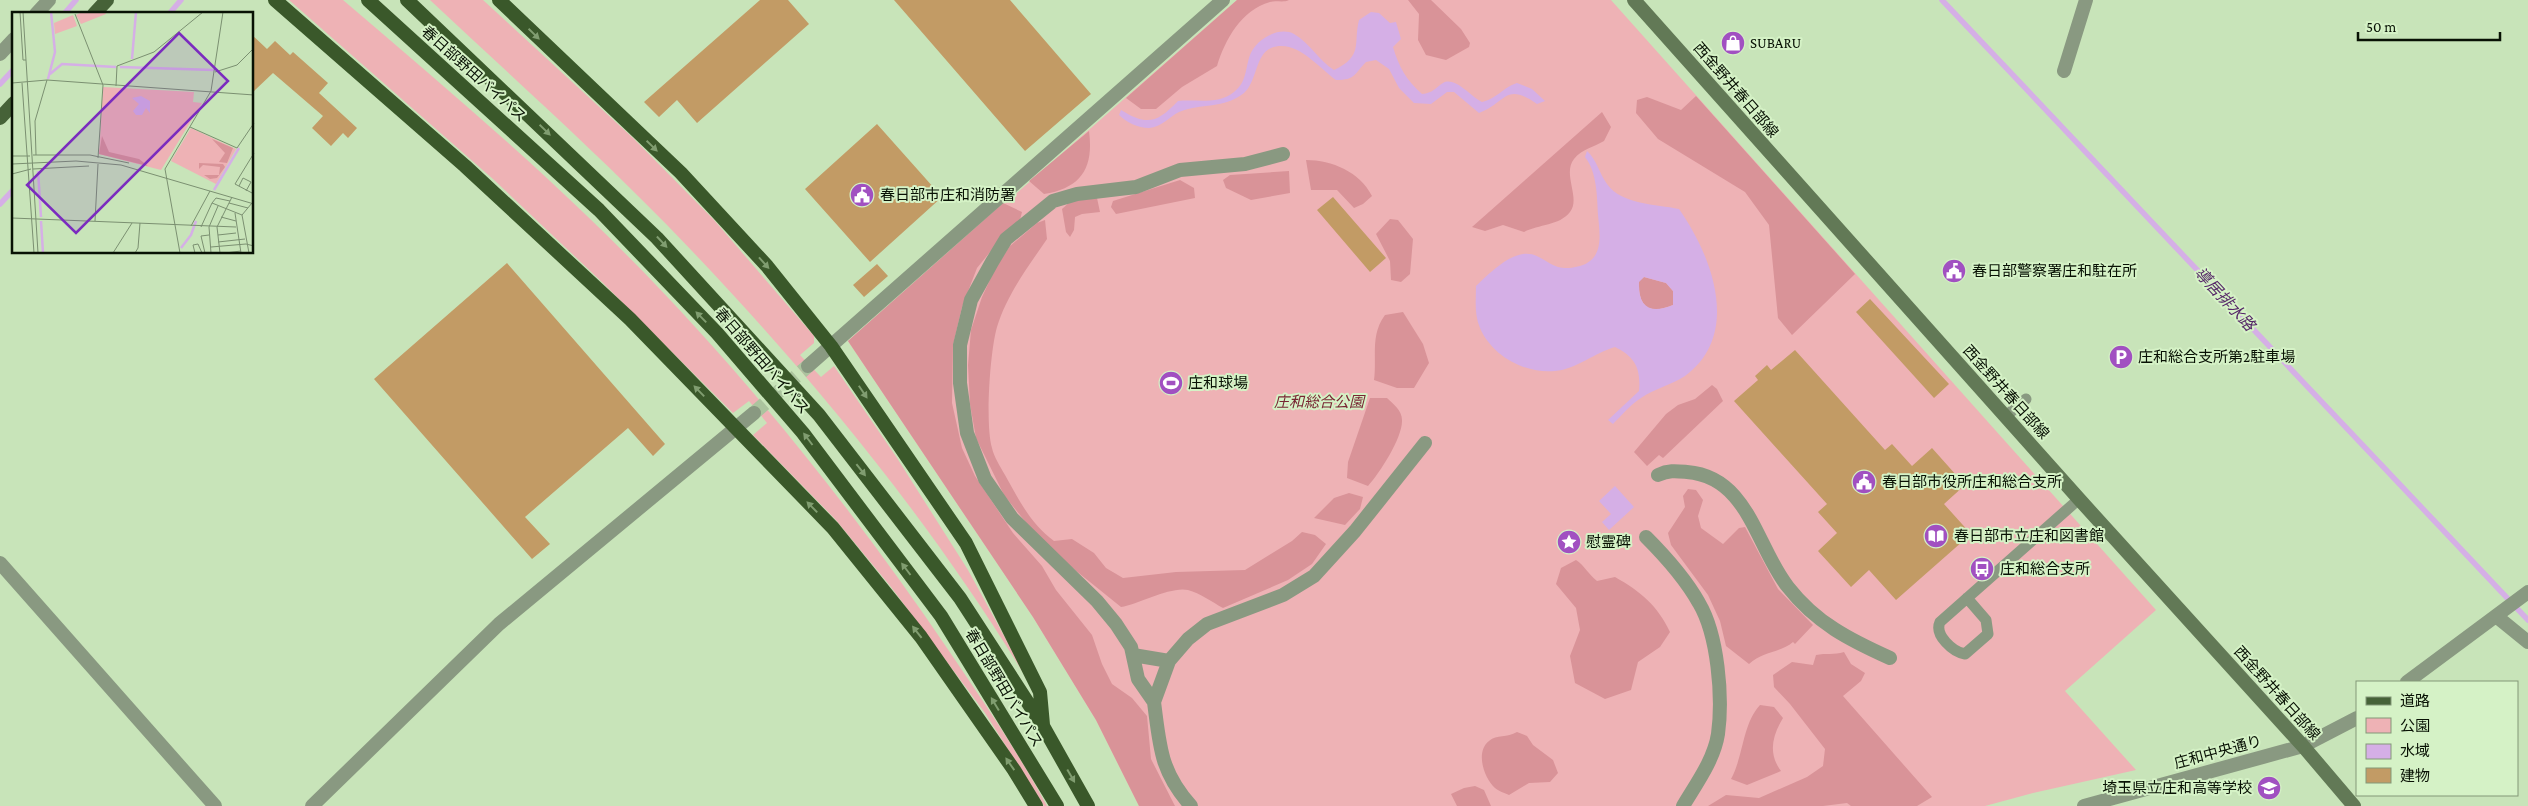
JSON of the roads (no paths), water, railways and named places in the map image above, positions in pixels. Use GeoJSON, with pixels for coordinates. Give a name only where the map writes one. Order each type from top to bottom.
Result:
{"type":"FeatureCollection","features":[{"type":"Feature","properties":{"kind":"highway"},"geometry":{"type":"LineString","coordinates":[[275,0],[465,166],[623,313],[833,528],[921,637],[1014,770],[1036,806]]}},
{"type":"Feature","properties":{"kind":"highway","name":"春日部野田バイパス"},"geometry":{"type":"LineString","coordinates":[[368,0],[599,210],[717,333],[803,433],[941,616],[1057,806]]}},
{"type":"Feature","properties":{"kind":"highway","name":"春日部野田バイパス"},"geometry":{"type":"LineString","coordinates":[[408,0],[658,238],[819,415],[960,598],[1042,726],[1088,806]]}},
{"type":"Feature","properties":{"kind":"highway"},"geometry":{"type":"LineString","coordinates":[[499,0],[681,173],[767,266],[831,346],[966,543],[1040,692],[1042,726]]}},
{"type":"Feature","properties":{"kind":"main road"},"geometry":{"type":"LineString","coordinates":[[96,12],[107,0]]}},
{"type":"Feature","properties":{"kind":"main road","name":"西金野井春日部線"},"geometry":{"type":"LineString","coordinates":[[1634,0],[2079,499],[2303,746],[2354,806]]}},
{"type":"Feature","properties":{"kind":"main road"},"geometry":{"type":"LineString","coordinates":[[0,118],[12,105]]}},
{"type":"Feature","properties":{"kind":"street"},"geometry":{"type":"LineString","coordinates":[[38,12],[49,0]]}},
{"type":"Feature","properties":{"kind":"street"},"geometry":{"type":"LineString","coordinates":[[808,366],[1223,0]]}},
{"type":"Feature","properties":{"kind":"street"},"geometry":{"type":"LineString","coordinates":[[2064,71],[2086,0]]}},
{"type":"Feature","properties":{"kind":"street"},"geometry":{"type":"LineString","coordinates":[[0,54],[12,41]]}},
{"type":"Feature","properties":{"kind":"street"},"geometry":{"type":"LineString","coordinates":[[1154,702],[1138,679],[1131,647],[1116,624],[1097,601],[1012,518],[985,479],[967,433],[960,383],[960,345],[971,300],[1006,239],[1053,201],[1077,194],[1136,187],[1180,170],[1245,164],[1283,154]]}},
{"type":"Feature","properties":{"kind":"street"},"geometry":{"type":"LineString","coordinates":[[312,806],[499,624],[754,413]]}},
{"type":"Feature","properties":{"kind":"street"},"geometry":{"type":"LineString","coordinates":[[1191,806],[1175,788],[1161,758],[1154,702],[1169,661],[1188,639],[1207,624],[1282,595],[1314,576],[1355,531],[1425,443]]}},
{"type":"Feature","properties":{"kind":"street"},"geometry":{"type":"LineString","coordinates":[[1658,475],[1669,470],[1698,473],[1718,482],[1734,495],[1751,517],[1772,564],[1789,588],[1827,626],[1851,640],[1890,658]]}},
{"type":"Feature","properties":{"kind":"street"},"geometry":{"type":"LineString","coordinates":[[1646,537],[1670,562],[1700,604],[1711,636],[1718,680],[1718,735],[1705,771],[1683,806]]}},
{"type":"Feature","properties":{"kind":"street"},"geometry":{"type":"LineString","coordinates":[[0,563],[215,806]]}},
{"type":"Feature","properties":{"kind":"street"},"geometry":{"type":"LineString","coordinates":[[2408,681],[2528,592]]}},
{"type":"Feature","properties":{"kind":"street"},"geometry":{"type":"LineString","coordinates":[[2496,616],[2528,642]]}},
{"type":"Feature","properties":{"kind":"street"},"geometry":{"type":"LineString","coordinates":[[1132,655],[1169,661]]}},
{"type":"Feature","properties":{"kind":"street","name":"庄和中央通り"},"geometry":{"type":"LineString","coordinates":[[2084,806],[2303,746],[2356,719]]}},
{"type":"Feature","properties":{"kind":"lane"},"geometry":{"type":"LineString","coordinates":[[2006,416],[2026,399]]}},
{"type":"Feature","properties":{"kind":"lane"},"geometry":{"type":"LineString","coordinates":[[1967,598],[1986,620],[1988,634],[1966,654],[1954,650],[1938,630],[1940,622],[1967,598],[2079,499]]}},
{"type":"Feature","properties":{"kind":"water"},"geometry":{"type":"Polygon","coordinates":[[[1371,12],[1379,13],[1390,23],[1396,22],[1401,39],[1393,47],[1395,54],[1407,78],[1422,94],[1431,91],[1443,83],[1453,82],[1482,102],[1517,83],[1532,89],[1545,101],[1537,104],[1519,94],[1512,94],[1479,113],[1454,92],[1447,92],[1431,104],[1414,103],[1399,88],[1389,69],[1376,60],[1366,62],[1357,73],[1347,79],[1336,80],[1315,62],[1298,51],[1280,46],[1266,51],[1248,88],[1236,98],[1220,104],[1187,109],[1179,112],[1162,124],[1149,128],[1132,124],[1119,115],[1121,110],[1138,118],[1151,120],[1164,114],[1178,101],[1207,101],[1228,96],[1241,84],[1253,49],[1263,39],[1275,33],[1288,32],[1294,34],[1334,70],[1350,60],[1354,54],[1359,20],[1371,12]]]}},
{"type":"Feature","properties":{"kind":"water"},"geometry":{"type":"Polygon","coordinates":[[[1587,151],[1593,158],[1607,184],[1621,196],[1630,200],[1679,209],[1702,249],[1716,294],[1717,317],[1713,339],[1702,359],[1685,376],[1651,392],[1637,401],[1613,424],[1608,420],[1639,391],[1638,370],[1632,359],[1615,347],[1563,370],[1544,371],[1521,366],[1501,355],[1485,338],[1478,323],[1476,312],[1476,286],[1498,267],[1516,256],[1523,254],[1533,255],[1558,267],[1566,268],[1580,266],[1588,263],[1593,258],[1597,252],[1600,239],[1597,192],[1592,170],[1585,157],[1587,151]],[[1644,277],[1639,282],[1641,297],[1647,306],[1657,309],[1673,305],[1673,291],[1666,283],[1644,277]]]}},
{"type":"Feature","properties":{"kind":"water"},"geometry":{"type":"Polygon","coordinates":[[[1615,486],[1634,507],[1609,530],[1602,522],[1611,514],[1599,501],[1615,486]]]}},
{"type":"Feature","properties":{"kind":"waterway"},"geometry":{"type":"LineString","coordinates":[[66,12],[76,0]]}},
{"type":"Feature","properties":{"kind":"waterway"},"geometry":{"type":"LineString","coordinates":[[171,12],[181,0]]}},
{"type":"Feature","properties":{"kind":"waterway","name":"導居排水路"},"geometry":{"type":"LineString","coordinates":[[1942,0],[2528,620]]}},
{"type":"Feature","properties":{"kind":"waterway"},"geometry":{"type":"LineString","coordinates":[[0,84],[12,71]]}},
{"type":"Feature","properties":{"kind":"waterway"},"geometry":{"type":"LineString","coordinates":[[0,204],[12,191]]}},
{"type":"Feature","properties":{"kind":"tunnel"},"geometry":{"type":"LineString","coordinates":[[754,413],[808,366]]}},
{"type":"Feature","properties":{"kind":"place","name":"SUBARU"},"geometry":{"type":"Point","coordinates":[1733,43]}},
{"type":"Feature","properties":{"kind":"place","name":"春日部市庄和消防署"},"geometry":{"type":"Point","coordinates":[862,195]}},
{"type":"Feature","properties":{"kind":"place","name":"春日部警察署庄和駐在所"},"geometry":{"type":"Point","coordinates":[1954,271]}},
{"type":"Feature","properties":{"kind":"place","name":"庄和総合支所第2駐車場"},"geometry":{"type":"Point","coordinates":[2121,357]}},
{"type":"Feature","properties":{"kind":"place","name":"庄和球場"},"geometry":{"type":"Point","coordinates":[1171,383]}},
{"type":"Feature","properties":{"kind":"place","name":"春日部市役所庄和総合支所"},"geometry":{"type":"Point","coordinates":[1864,482]}},
{"type":"Feature","properties":{"kind":"place","name":"春日部市立庄和図書館"},"geometry":{"type":"Point","coordinates":[1936,536]}},
{"type":"Feature","properties":{"kind":"place","name":"慰霊碑"},"geometry":{"type":"Point","coordinates":[1569,542]}},
{"type":"Feature","properties":{"kind":"place","name":"庄和総合支所"},"geometry":{"type":"Point","coordinates":[1982,569]}},
{"type":"Feature","properties":{"kind":"place","name":"埼玉県立庄和高等学校"},"geometry":{"type":"Point","coordinates":[2269,788]}},
{"type":"Feature","properties":{"kind":"park label","name":"庄和総合公園"},"geometry":{"type":"Point","coordinates":[1319,402]}}]}
